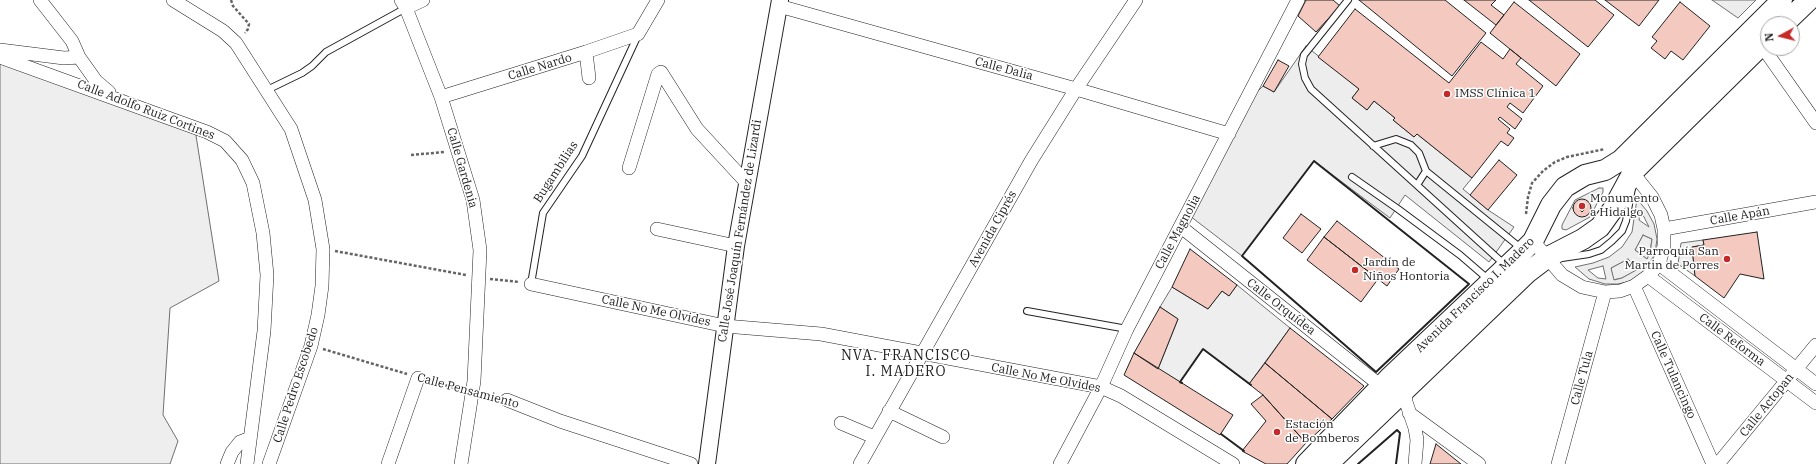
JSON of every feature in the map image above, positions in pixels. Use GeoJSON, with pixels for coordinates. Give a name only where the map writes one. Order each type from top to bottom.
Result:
{"type":"FeatureCollection","features":[{"type":"Feature","properties":{"kind":"main road","name":"Avenida Francisco I. Madero"},"geometry":{"type":"LineString","coordinates":[[1773,16],[1782,0]]}},
{"type":"Feature","properties":{"kind":"main road"},"geometry":{"type":"LineString","coordinates":[[1792,16],[1809,0]]}},
{"type":"Feature","properties":{"kind":"main road","name":"Avenida Francisco I. Madero"},"geometry":{"type":"LineString","coordinates":[[1306,464],[1406,362],[1498,288],[1528,274],[1548,257],[1583,239],[1600,227],[1613,209],[1627,166],[1760,38]]}},
{"type":"Feature","properties":{"kind":"main road","name":"Avenida Francisco I. Madero"},"geometry":{"type":"LineString","coordinates":[[1328,464],[1406,391],[1498,288],[1507,266],[1529,245],[1552,205],[1565,187],[1585,175],[1627,166]]}},
{"type":"Feature","properties":{"kind":"main road"},"geometry":{"type":"LineString","coordinates":[[1375,392],[1383,411]]}},
{"type":"Feature","properties":{"kind":"street"},"geometry":{"type":"LineString","coordinates":[[40,0],[72,41],[79,57],[96,81],[114,97]]}},
{"type":"Feature","properties":{"kind":"street","name":"Calle Pedro Escobedo"},"geometry":{"type":"LineString","coordinates":[[173,0],[223,32],[236,43],[291,129],[301,154],[314,200],[322,249],[322,286],[318,315],[311,346],[270,464]]}},
{"type":"Feature","properties":{"kind":"street"},"geometry":{"type":"LineString","coordinates":[[403,4],[423,0]]}},
{"type":"Feature","properties":{"kind":"street"},"geometry":{"type":"LineString","coordinates":[[638,34],[658,0]]}},
{"type":"Feature","properties":{"kind":"street","name":"Avenida Ciprés"},"geometry":{"type":"LineString","coordinates":[[860,464],[1031,161],[1076,89],[1136,0]]}},
{"type":"Feature","properties":{"kind":"street","name":"Calle Magnolia"},"geometry":{"type":"LineString","coordinates":[[1060,464],[1101,388],[1127,329],[1181,228],[1298,0]]}},
{"type":"Feature","properties":{"kind":"street","name":"Calle Dalia"},"geometry":{"type":"LineString","coordinates":[[779,3],[1229,134]]}},
{"type":"Feature","properties":{"kind":"street","name":"Calle José Joaquín Fernández de Lizardi"},"geometry":{"type":"LineString","coordinates":[[707,464],[736,246],[746,182],[779,3]]}},
{"type":"Feature","properties":{"kind":"street","name":"Calle Gardenia"},"geometry":{"type":"LineString","coordinates":[[403,4],[441,97],[473,200],[480,250],[480,278],[474,382],[461,464]]}},
{"type":"Feature","properties":{"kind":"street","name":"Calle Nardo"},"geometry":{"type":"LineString","coordinates":[[441,97],[586,52],[638,34]]}},
{"type":"Feature","properties":{"kind":"street"},"geometry":{"type":"LineString","coordinates":[[0,50],[64,58],[79,57]]}},
{"type":"Feature","properties":{"kind":"street"},"geometry":{"type":"LineString","coordinates":[[586,52],[589,78]]}},
{"type":"Feature","properties":{"kind":"street","name":"Calle Adolfo Ruiz Cortines"},"geometry":{"type":"LineString","coordinates":[[0,56],[207,132],[225,141],[242,160],[253,183],[263,233],[266,275],[264,331],[247,464]]}},
{"type":"Feature","properties":{"kind":"street"},"geometry":{"type":"LineString","coordinates":[[1772,56],[1816,123]]}},
{"type":"Feature","properties":{"kind":"street"},"geometry":{"type":"LineString","coordinates":[[629,168],[658,74],[661,72],[698,129],[746,182]]}},
{"type":"Feature","properties":{"kind":"street"},"geometry":{"type":"LineString","coordinates":[[1529,245],[1548,257],[1562,275],[1582,287],[1605,292],[1620,291],[1634,286],[1648,276],[1659,264],[1664,246],[1664,229],[1661,215],[1652,197],[1627,166]]}},
{"type":"Feature","properties":{"kind":"street","name":"Calle Apán"},"geometry":{"type":"LineString","coordinates":[[1664,229],[1816,202]]}},
{"type":"Feature","properties":{"kind":"street","name":"Calle Orquídea"},"geometry":{"type":"LineString","coordinates":[[1181,228],[1375,392]]}},
{"type":"Feature","properties":{"kind":"street"},"geometry":{"type":"LineString","coordinates":[[657,229],[736,246]]}},
{"type":"Feature","properties":{"kind":"street","name":"Calle Reforma"},"geometry":{"type":"LineString","coordinates":[[1659,264],[1816,384]]}},
{"type":"Feature","properties":{"kind":"street","name":"Calle Reforma"},"geometry":{"type":"LineString","coordinates":[[1648,276],[1816,403]]}},
{"type":"Feature","properties":{"kind":"street","name":"Calle No Me Olvides"},"geometry":{"type":"LineString","coordinates":[[531,284],[725,326],[821,334],[1101,388],[1121,396],[1232,464]]}},
{"type":"Feature","properties":{"kind":"street","name":"Calle Tulancingo"},"geometry":{"type":"LineString","coordinates":[[1634,286],[1713,464]]}},
{"type":"Feature","properties":{"kind":"street","name":"Calle Tula"},"geometry":{"type":"LineString","coordinates":[[1558,464],[1605,292]]}},
{"type":"Feature","properties":{"kind":"street","name":"Calle Actopan"},"geometry":{"type":"LineString","coordinates":[[1718,464],[1816,345]]}},
{"type":"Feature","properties":{"kind":"street"},"geometry":{"type":"LineString","coordinates":[[1406,362],[1404,372],[1409,413],[1415,428],[1417,440],[1415,464]]}},
{"type":"Feature","properties":{"kind":"street"},"geometry":{"type":"LineString","coordinates":[[388,464],[418,378]]}},
{"type":"Feature","properties":{"kind":"street","name":"Calle Pensamiento"},"geometry":{"type":"LineString","coordinates":[[506,400],[560,421],[691,464]]}},
{"type":"Feature","properties":{"kind":"street"},"geometry":{"type":"LineString","coordinates":[[889,411],[943,437]]}},
{"type":"Feature","properties":{"kind":"street"},"geometry":{"type":"LineString","coordinates":[[1409,413],[1479,464]]}},
{"type":"Feature","properties":{"kind":"street"},"geometry":{"type":"LineString","coordinates":[[841,423],[874,437]]}},
{"type":"Feature","properties":{"kind":"street"},"geometry":{"type":"LineString","coordinates":[[227,464],[232,452],[240,442],[250,438]]}},
{"type":"Feature","properties":{"kind":"lane"},"geometry":{"type":"LineString","coordinates":[[1348,0],[1304,55],[1302,64],[1305,78],[1311,90],[1507,266]]}},
{"type":"Feature","properties":{"kind":"lane"},"geometry":{"type":"LineString","coordinates":[[267,90],[302,73],[312,66],[326,52],[403,4]]}},
{"type":"Feature","properties":{"kind":"lane","name":"Bugambilias"},"geometry":{"type":"LineString","coordinates":[[531,284],[543,213],[582,156],[638,34]]}},
{"type":"Feature","properties":{"kind":"lane"},"geometry":{"type":"LineString","coordinates":[[1373,146],[1396,139],[1411,145],[1419,153],[1426,170],[1529,245]]}},
{"type":"Feature","properties":{"kind":"lane"},"geometry":{"type":"LineString","coordinates":[[1417,185],[1426,170]]}},
{"type":"Feature","properties":{"kind":"lane"},"geometry":{"type":"LineString","coordinates":[[1352,177],[1398,208],[1460,255],[1498,288]]}},
{"type":"Feature","properties":{"kind":"lane"},"geometry":{"type":"LineString","coordinates":[[1027,311],[1127,329]]}},
{"type":"Feature","properties":{"kind":"path"},"geometry":{"type":"LineString","coordinates":[[231,0],[233,6],[249,24],[248,29],[236,43]]}},
{"type":"Feature","properties":{"kind":"path"},"geometry":{"type":"LineString","coordinates":[[411,155],[457,151]]}},
{"type":"Feature","properties":{"kind":"path"},"geometry":{"type":"LineString","coordinates":[[322,249],[480,278],[531,284]]}},
{"type":"Feature","properties":{"kind":"path","name":"Calle Pensamiento"},"geometry":{"type":"LineString","coordinates":[[311,346],[472,393],[506,400]]}},
{"type":"Feature","properties":{"kind":"shaded area"},"geometry":{"type":"Polygon","coordinates":[[[1712,0],[1756,0],[1738,18],[1712,0]]]}},
{"type":"Feature","properties":{"kind":"shaded area"},"geometry":{"type":"Polygon","coordinates":[[[1306,46],[1359,89],[1352,98],[1367,110],[1374,101],[1395,118],[1393,120],[1414,137],[1417,134],[1472,178],[1463,189],[1488,210],[1514,227],[1489,262],[1405,195],[1390,218],[1314,161],[1242,256],[1190,216],[1249,100],[1263,86],[1274,92],[1306,46]]]}},
{"type":"Feature","properties":{"kind":"shaded area"},"geometry":{"type":"Polygon","coordinates":[[[0,58],[194,123],[219,281],[170,308],[163,415],[178,441],[170,464],[0,464],[0,58]]]}},
{"type":"Feature","properties":{"kind":"shaded area"},"geometry":{"type":"Polygon","coordinates":[[[1599,188],[1603,188],[1603,192],[1590,217],[1566,230],[1562,229],[1562,225],[1575,200],[1599,188]]]}},
{"type":"Feature","properties":{"kind":"shaded area"},"geometry":{"type":"Polygon","coordinates":[[[1637,199],[1647,211],[1654,224],[1657,239],[1655,253],[1648,267],[1631,281],[1618,284],[1605,284],[1589,279],[1575,267],[1593,263],[1609,257],[1622,247],[1632,232],[1637,199]],[[1640,211],[1639,220],[1649,227],[1640,211]],[[1643,235],[1635,250],[1647,259],[1650,253],[1652,239],[1643,235]],[[1628,259],[1611,268],[1614,280],[1622,278],[1638,269],[1628,259]],[[1603,266],[1588,270],[1598,278],[1606,279],[1603,266]]]}},
{"type":"Feature","properties":{"kind":"shaded area"},"geometry":{"type":"Polygon","coordinates":[[[1643,235],[1652,239],[1650,253],[1647,259],[1635,250],[1643,235]]]}},
{"type":"Feature","properties":{"kind":"shaded area"},"geometry":{"type":"Polygon","coordinates":[[[1703,240],[1704,245],[1692,247],[1695,276],[1678,264],[1681,243],[1703,240]]]}},
{"type":"Feature","properties":{"kind":"shaded area"},"geometry":{"type":"Polygon","coordinates":[[[1628,259],[1639,269],[1622,278],[1613,280],[1611,268],[1628,259]]]}},
{"type":"Feature","properties":{"kind":"shaded area"},"geometry":{"type":"Polygon","coordinates":[[[1237,285],[1290,328],[1249,384],[1203,349],[1180,382],[1158,369],[1178,319],[1160,307],[1172,287],[1208,309],[1222,291],[1229,296],[1237,285]]]}},
{"type":"Feature","properties":{"kind":"building"},"geometry":{"type":"Polygon","coordinates":[[[1306,0],[1333,0],[1340,6],[1316,32],[1298,16],[1306,0]]]}},
{"type":"Feature","properties":{"kind":"building"},"geometry":{"type":"Polygon","coordinates":[[[1359,0],[1445,0],[1486,33],[1452,76],[1359,0]]]}},
{"type":"Feature","properties":{"kind":"building"},"geometry":{"type":"Polygon","coordinates":[[[1464,0],[1496,0],[1491,5],[1504,15],[1496,25],[1464,0]]]}},
{"type":"Feature","properties":{"kind":"building"},"geometry":{"type":"Polygon","coordinates":[[[1529,0],[1595,0],[1614,15],[1588,47],[1529,0]]]}},
{"type":"Feature","properties":{"kind":"building"},"geometry":{"type":"Polygon","coordinates":[[[1605,0],[1659,0],[1639,26],[1605,0]]]}},
{"type":"Feature","properties":{"kind":"building"},"geometry":{"type":"Polygon","coordinates":[[[1514,2],[1580,54],[1556,86],[1490,33],[1514,2]]]}},
{"type":"Feature","properties":{"kind":"building"},"geometry":{"type":"Polygon","coordinates":[[[1680,2],[1710,26],[1683,60],[1671,51],[1665,59],[1651,48],[1657,41],[1652,37],[1680,2]]]}},
{"type":"Feature","properties":{"kind":"building","name":"IMSS Clínica 1"},"geometry":{"type":"Polygon","coordinates":[[[1355,9],[1449,83],[1481,42],[1503,59],[1510,49],[1521,58],[1516,64],[1543,86],[1523,113],[1510,103],[1507,107],[1522,119],[1515,129],[1500,117],[1498,119],[1510,129],[1507,133],[1514,138],[1508,146],[1501,141],[1472,178],[1417,134],[1414,137],[1393,120],[1395,118],[1374,101],[1367,110],[1352,98],[1359,89],[1318,57],[1355,9]]]}},
{"type":"Feature","properties":{"kind":"building"},"geometry":{"type":"Polygon","coordinates":[[[1278,60],[1289,66],[1274,92],[1263,86],[1278,60]]]}},
{"type":"Feature","properties":{"kind":"building"},"geometry":{"type":"Polygon","coordinates":[[[1499,160],[1517,175],[1488,210],[1470,195],[1499,160]]]}},
{"type":"Feature","properties":{"kind":"building"},"geometry":{"type":"Polygon","coordinates":[[[1578,199],[1586,199],[1591,204],[1589,215],[1586,217],[1578,217],[1573,212],[1573,204],[1578,199]]]}},
{"type":"Feature","properties":{"kind":"building","name":"Monumento a Hidalgo"},"geometry":{"type":"Polygon","coordinates":[[[1582,205],[1586,208],[1582,212],[1579,208],[1582,205]]]}},
{"type":"Feature","properties":{"kind":"building"},"geometry":{"type":"Polygon","coordinates":[[[1301,214],[1321,229],[1302,253],[1283,238],[1301,214]]]}},
{"type":"Feature","properties":{"kind":"building"},"geometry":{"type":"Polygon","coordinates":[[[1337,221],[1399,269],[1387,286],[1324,237],[1337,221]]]}},
{"type":"Feature","properties":{"kind":"building","name":"Parroquía San Martin de Porres"},"geometry":{"type":"Polygon","coordinates":[[[1757,232],[1764,279],[1740,274],[1724,298],[1695,276],[1692,247],[1704,245],[1703,240],[1757,232]]]}},
{"type":"Feature","properties":{"kind":"building"},"geometry":{"type":"Polygon","coordinates":[[[1324,237],[1378,279],[1361,302],[1307,260],[1324,237]]]}},
{"type":"Feature","properties":{"kind":"building"},"geometry":{"type":"Polygon","coordinates":[[[1190,249],[1237,285],[1229,296],[1222,291],[1208,309],[1172,287],[1190,249]]]}},
{"type":"Feature","properties":{"kind":"building"},"geometry":{"type":"Polygon","coordinates":[[[1160,307],[1178,319],[1158,369],[1134,353],[1160,307]]]}},
{"type":"Feature","properties":{"kind":"building"},"geometry":{"type":"Polygon","coordinates":[[[1290,328],[1364,386],[1332,419],[1265,363],[1290,328]]]}},
{"type":"Feature","properties":{"kind":"building"},"geometry":{"type":"Polygon","coordinates":[[[1134,353],[1233,415],[1220,435],[1124,375],[1134,353]]]}},
{"type":"Feature","properties":{"kind":"building"},"geometry":{"type":"Polygon","coordinates":[[[1265,363],[1332,419],[1306,443],[1263,395],[1249,384],[1265,363]]]}},
{"type":"Feature","properties":{"kind":"building","name":"Estación de Bomberos"},"geometry":{"type":"Polygon","coordinates":[[[1263,395],[1306,443],[1287,464],[1266,464],[1242,451],[1266,421],[1251,404],[1263,395]]]}},
{"type":"Feature","properties":{"kind":"building"},"geometry":{"type":"Polygon","coordinates":[[[1436,444],[1461,464],[1430,464],[1436,444]]]}},
{"type":"Feature","properties":{"kind":"wall"},"geometry":{"type":"LineString","coordinates":[[1314,161],[1469,284],[1376,372],[1242,256],[1314,161]]}},
{"type":"Feature","properties":{"kind":"wall"},"geometry":{"type":"LineString","coordinates":[[1182,383],[1180,382],[1203,349],[1251,385]]}},
{"type":"Feature","properties":{"kind":"wall"},"geometry":{"type":"LineString","coordinates":[[1358,464],[1397,430],[1400,433],[1396,464]]}},
{"type":"Feature","properties":{"kind":"wall"},"geometry":{"type":"LineString","coordinates":[[1221,434],[1244,451]]}},
{"type":"Feature","properties":{"kind":"place","name":"IMSS Clínica 1"},"geometry":{"type":"Point","coordinates":[1447,94]}},
{"type":"Feature","properties":{"kind":"place","name":"Monumento a Hidalgo"},"geometry":{"type":"Point","coordinates":[1582,206]}},
{"type":"Feature","properties":{"kind":"place","name":"Parroquía San Martin de Porres"},"geometry":{"type":"Point","coordinates":[1727,259]}},
{"type":"Feature","properties":{"kind":"place","name":"Jardín de Niños Hontoria"},"geometry":{"type":"Point","coordinates":[1355,270]}},
{"type":"Feature","properties":{"kind":"place","name":"Estación de Bomberos"},"geometry":{"type":"Point","coordinates":[1277,432]}},
{"type":"Feature","properties":{"kind":"district","name":"NVA. FRANCISCO I. MADERO"},"geometry":{"type":"Point","coordinates":[906,364]}}]}
